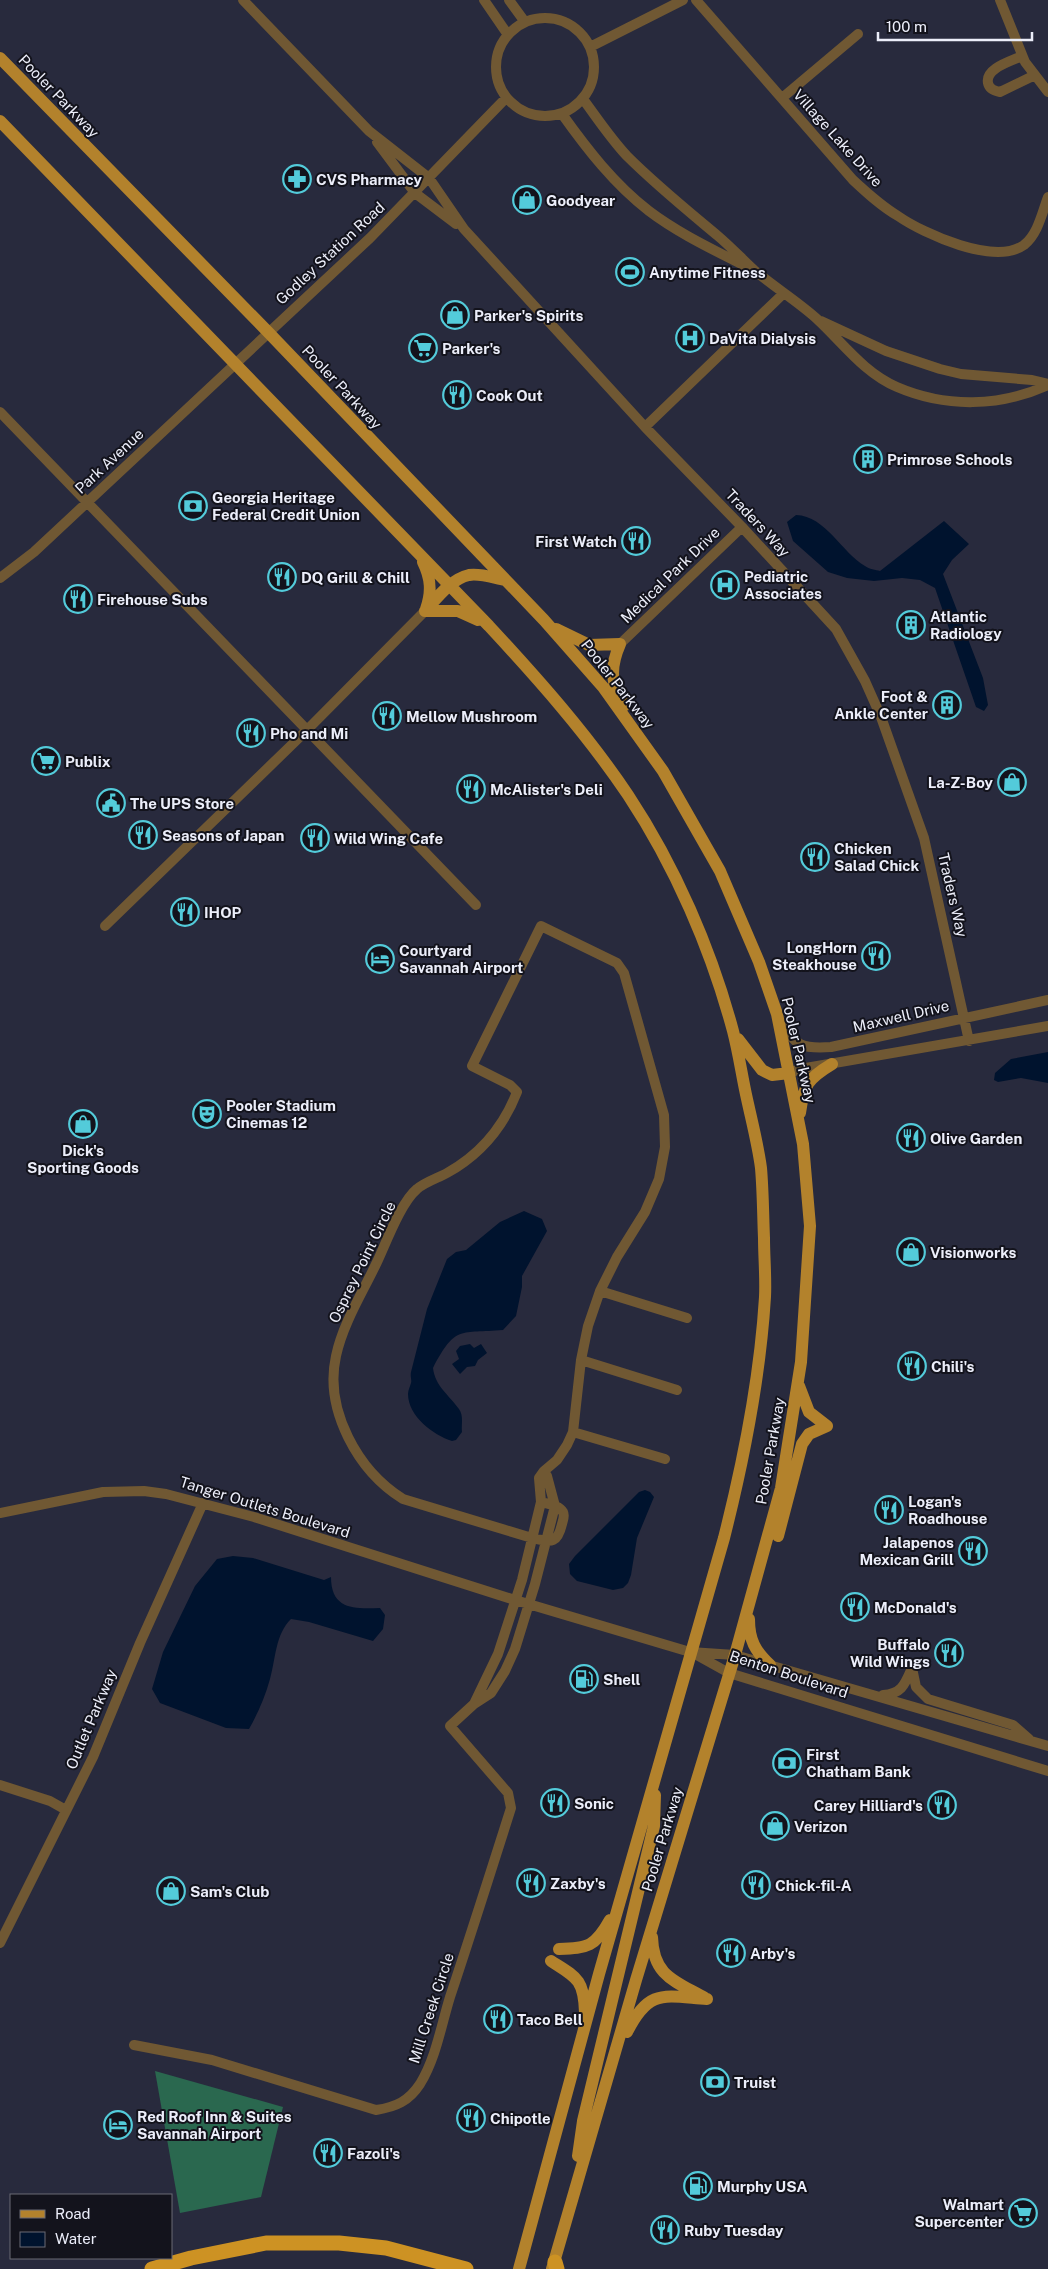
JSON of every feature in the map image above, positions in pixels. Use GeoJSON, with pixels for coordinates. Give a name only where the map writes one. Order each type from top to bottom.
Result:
{"type":"FeatureCollection","features":[{"type":"Feature","properties":{"kind":"highway"},"geometry":{"type":"LineString","coordinates":[[152,2269],[191,2258],[266,2243],[339,2243],[386,2248],[466,2269]]}},
{"type":"Feature","properties":{"kind":"main road","name":"Pooler Parkway"},"geometry":{"type":"LineString","coordinates":[[0,58],[268,332],[544,620],[603,688],[656,761],[720,871],[759,962],[777,1014],[806,1163],[810,1226],[798,1383],[782,1488],[749,1608],[612,2063],[555,2267]]}},
{"type":"Feature","properties":{"kind":"main road","name":"Pooler Parkway"},"geometry":{"type":"LineString","coordinates":[[0,121],[489,626],[560,703],[630,797],[685,899],[718,980],[734,1033],[760,1166],[765,1294],[759,1362],[739,1476],[724,1538],[620,1900],[519,2269]]}},
{"type":"Feature","properties":{"kind":"main road"},"geometry":{"type":"LineString","coordinates":[[418,553],[427,570],[430,585],[430,600],[425,611]]}},
{"type":"Feature","properties":{"kind":"main road"},"geometry":{"type":"LineString","coordinates":[[425,611],[450,586],[468,575],[482,575],[505,580]]}},
{"type":"Feature","properties":{"kind":"main road"},"geometry":{"type":"LineString","coordinates":[[425,611],[458,611],[468,614],[489,626]]}},
{"type":"Feature","properties":{"kind":"main road"},"geometry":{"type":"LineString","coordinates":[[544,620],[569,636],[589,645],[620,644],[613,664],[612,678],[618,694],[647,735],[656,761]]}},
{"type":"Feature","properties":{"kind":"main road"},"geometry":{"type":"LineString","coordinates":[[734,1033],[750,1058],[762,1070],[772,1075],[789,1073]]}},
{"type":"Feature","properties":{"kind":"main road"},"geometry":{"type":"LineString","coordinates":[[799,1123],[804,1089],[808,1081],[814,1074],[832,1064]]}},
{"type":"Feature","properties":{"kind":"main road"},"geometry":{"type":"LineString","coordinates":[[759,1573],[778,1538],[802,1444],[809,1434],[826,1426],[809,1412],[798,1383]]}},
{"type":"Feature","properties":{"kind":"main road"},"geometry":{"type":"LineString","coordinates":[[749,1608],[750,1639],[757,1652],[770,1665]]}},
{"type":"Feature","properties":{"kind":"main road"},"geometry":{"type":"LineString","coordinates":[[572,2201],[583,2121],[654,1826],[656,1773]]}},
{"type":"Feature","properties":{"kind":"main road"},"geometry":{"type":"LineString","coordinates":[[559,1949],[586,1948],[602,1935],[620,1900]]}},
{"type":"Feature","properties":{"kind":"main road"},"geometry":{"type":"LineString","coordinates":[[612,2063],[636,2013],[653,1999],[665,1996],[707,1999],[663,1974],[652,1953],[652,1929]]}},
{"type":"Feature","properties":{"kind":"main road"},"geometry":{"type":"LineString","coordinates":[[551,1960],[577,1977],[584,1996],[585,2028]]}},
{"type":"Feature","properties":{"kind":"street"},"geometry":{"type":"LineString","coordinates":[[243,0],[369,131]]}},
{"type":"Feature","properties":{"kind":"street"},"geometry":{"type":"LineString","coordinates":[[484,0],[508,35]]}},
{"type":"Feature","properties":{"kind":"street"},"geometry":{"type":"LineString","coordinates":[[509,0],[525,22]]}},
{"type":"Feature","properties":{"kind":"street"},"geometry":{"type":"LineString","coordinates":[[590,47],[683,0]]}},
{"type":"Feature","properties":{"kind":"street","name":"Village Lake Drive"},"geometry":{"type":"LineString","coordinates":[[696,0],[853,180],[867,194],[899,218],[943,239],[983,250],[1002,252],[1014,250],[1025,244],[1035,232],[1048,197]]}},
{"type":"Feature","properties":{"kind":"street"},"geometry":{"type":"LineString","coordinates":[[1000,0],[1022,56],[1034,76],[1048,92]]}},
{"type":"Feature","properties":{"kind":"street"},"geometry":{"type":"LineString","coordinates":[[544,18],[563,21],[574,27],[584,36],[590,47],[594,60],[594,74],[591,87],[574,108],[562,114],[546,117],[531,115],[517,108],[506,98],[498,83],[495,66],[499,50],[508,35],[525,22],[544,18]]}},
{"type":"Feature","properties":{"kind":"street"},"geometry":{"type":"LineString","coordinates":[[782,98],[858,34]]}},
{"type":"Feature","properties":{"kind":"street"},"geometry":{"type":"LineString","coordinates":[[1022,56],[991,71],[988,80],[990,87],[995,91],[1002,92],[1034,76]]}},
{"type":"Feature","properties":{"kind":"street","name":"Godley Station Road"},"geometry":{"type":"LineString","coordinates":[[234,362],[415,193],[506,98]]}},
{"type":"Feature","properties":{"kind":"street"},"geometry":{"type":"LineString","coordinates":[[583,99],[626,155],[661,189],[720,238],[755,271],[816,318],[856,360],[874,374],[896,387],[917,394],[941,400],[969,403],[995,401],[1025,395],[1048,384]]}},
{"type":"Feature","properties":{"kind":"street"},"geometry":{"type":"LineString","coordinates":[[562,114],[612,177],[648,210],[684,235],[755,271]]}},
{"type":"Feature","properties":{"kind":"street","name":"Traders Way"},"geometry":{"type":"LineString","coordinates":[[369,131],[430,178],[464,229],[644,428],[742,527],[836,630],[865,681],[881,717],[924,838],[969,1041]]}},
{"type":"Feature","properties":{"kind":"street","name":"Traders Way"},"geometry":{"type":"LineString","coordinates":[[369,131],[415,193],[464,229]]}},
{"type":"Feature","properties":{"kind":"street"},"geometry":{"type":"LineString","coordinates":[[644,428],[784,293]]}},
{"type":"Feature","properties":{"kind":"street"},"geometry":{"type":"LineString","coordinates":[[816,318],[886,352],[940,369],[961,374],[1032,380],[1048,384]]}},
{"type":"Feature","properties":{"kind":"street","name":"Park Avenue"},"geometry":{"type":"LineString","coordinates":[[0,578],[34,552],[234,362]]}},
{"type":"Feature","properties":{"kind":"street"},"geometry":{"type":"LineString","coordinates":[[0,412],[476,905]]}},
{"type":"Feature","properties":{"kind":"street","name":"Medical Park Drive"},"geometry":{"type":"LineString","coordinates":[[620,644],[742,527]]}},
{"type":"Feature","properties":{"kind":"street"},"geometry":{"type":"LineString","coordinates":[[105,926],[307,730],[425,611]]}},
{"type":"Feature","properties":{"kind":"street","name":"Osprey Point Circle"},"geometry":{"type":"LineString","coordinates":[[544,1471],[557,1460],[573,1432],[581,1360],[588,1326],[600,1291],[617,1257],[646,1212],[659,1178],[665,1147],[664,1115],[624,973],[617,963],[541,926],[472,1066],[510,1085],[517,1092],[514,1101],[491,1140],[473,1158],[416,1189],[402,1209],[346,1328],[336,1356],[335,1381],[337,1400],[348,1439],[374,1477],[387,1489],[403,1499],[545,1541]]}},
{"type":"Feature","properties":{"kind":"street","name":"Maxwell Drive"},"geometry":{"type":"LineString","coordinates":[[777,1014],[789,1037],[798,1044],[811,1049],[831,1047],[1048,1000]]}},
{"type":"Feature","properties":{"kind":"street"},"geometry":{"type":"LineString","coordinates":[[789,1073],[800,1069],[1048,1026]]}},
{"type":"Feature","properties":{"kind":"street"},"geometry":{"type":"LineString","coordinates":[[600,1291],[687,1318]]}},
{"type":"Feature","properties":{"kind":"street"},"geometry":{"type":"LineString","coordinates":[[581,1360],[677,1390]]}},
{"type":"Feature","properties":{"kind":"street"},"geometry":{"type":"LineString","coordinates":[[573,1432],[665,1459]]}},
{"type":"Feature","properties":{"kind":"street"},"geometry":{"type":"LineString","coordinates":[[474,1704],[498,1654],[515,1600],[541,1502],[539,1478],[544,1471],[547,1476],[554,1506]]}},
{"type":"Feature","properties":{"kind":"street","name":"Tanger Outlets Boulevard"},"geometry":{"type":"LineString","coordinates":[[0,1513],[86,1495],[126,1490],[166,1494],[254,1517],[515,1600]]}},
{"type":"Feature","properties":{"kind":"street"},"geometry":{"type":"LineString","coordinates":[[474,1704],[491,1693],[505,1672],[515,1649],[545,1541],[556,1539],[564,1518],[563,1513],[554,1506],[541,1502]]}},
{"type":"Feature","properties":{"kind":"street","name":"Outlet Parkway"},"geometry":{"type":"LineString","coordinates":[[0,1943],[93,1757],[140,1642],[203,1503]]}},
{"type":"Feature","properties":{"kind":"street"},"geometry":{"type":"LineString","coordinates":[[515,1600],[690,1652]]}},
{"type":"Feature","properties":{"kind":"street","name":"Benton Boulevard"},"geometry":{"type":"LineString","coordinates":[[690,1652],[735,1655],[1048,1746]]}},
{"type":"Feature","properties":{"kind":"street","name":"Benton Boulevard"},"geometry":{"type":"LineString","coordinates":[[690,1652],[729,1673],[1048,1771]]}},
{"type":"Feature","properties":{"kind":"street","name":"Benton Boulevard"},"geometry":{"type":"LineString","coordinates":[[877,1696],[894,1694],[904,1688],[912,1668],[916,1687],[928,1699],[1012,1725],[1032,1742]]}},
{"type":"Feature","properties":{"kind":"street","name":"Mill Creek Circle"},"geometry":{"type":"LineString","coordinates":[[134,2045],[212,2060],[376,2110],[393,2107],[407,2100],[420,2084],[430,2064],[511,1808],[508,1794],[450,1726],[474,1704]]}},
{"type":"Feature","properties":{"kind":"street"},"geometry":{"type":"LineString","coordinates":[[0,1785],[50,1801],[66,1810]]}},
{"type":"Feature","properties":{"kind":"green space"},"geometry":{"type":"Polygon","coordinates":[[[155,2071],[283,2107],[261,2197],[180,2213],[155,2071]]]}},
{"type":"Feature","properties":{"kind":"water"},"geometry":{"type":"Polygon","coordinates":[[[796,515],[807,517],[825,528],[857,560],[868,568],[880,571],[944,521],[969,544],[952,560],[943,574],[983,678],[988,705],[984,711],[976,707],[935,588],[920,580],[902,578],[874,581],[847,578],[828,572],[793,541],[787,522],[796,515]]]}},
{"type":"Feature","properties":{"kind":"water"},"geometry":{"type":"Polygon","coordinates":[[[1048,1052],[1048,1083],[1021,1078],[998,1082],[994,1080],[995,1073],[1011,1059],[1048,1052]]]}},
{"type":"Feature","properties":{"kind":"water"},"geometry":{"type":"Polygon","coordinates":[[[524,1211],[542,1219],[547,1231],[522,1276],[522,1287],[516,1316],[503,1330],[468,1332],[454,1338],[433,1368],[436,1380],[459,1409],[461,1415],[462,1432],[456,1440],[452,1441],[437,1434],[423,1424],[412,1410],[409,1402],[408,1393],[411,1372],[427,1309],[447,1259],[456,1252],[466,1250],[500,1222],[524,1211]]]}},
{"type":"Feature","properties":{"kind":"water"},"geometry":{"type":"Polygon","coordinates":[[[470,1344],[474,1348],[481,1344],[487,1353],[478,1360],[475,1366],[467,1367],[460,1374],[452,1364],[459,1359],[456,1351],[460,1346],[470,1344]]]}},
{"type":"Feature","properties":{"kind":"water"},"geometry":{"type":"Polygon","coordinates":[[[645,1490],[654,1497],[637,1538],[628,1583],[623,1588],[613,1590],[577,1581],[570,1574],[569,1564],[639,1492],[645,1490]]]}},
{"type":"Feature","properties":{"kind":"water"},"geometry":{"type":"Polygon","coordinates":[[[233,1556],[253,1558],[324,1580],[331,1577],[332,1588],[340,1602],[354,1607],[380,1608],[385,1615],[383,1629],[373,1641],[309,1622],[291,1619],[279,1639],[266,1692],[249,1729],[226,1728],[160,1703],[152,1689],[163,1652],[195,1586],[217,1559],[233,1556]]]}},
{"type":"Feature","properties":{"kind":"place","name":"CVS Pharmacy"},"geometry":{"type":"Point","coordinates":[297,179]}},
{"type":"Feature","properties":{"kind":"place","name":"Goodyear"},"geometry":{"type":"Point","coordinates":[527,200]}},
{"type":"Feature","properties":{"kind":"place","name":"Anytime Fitness"},"geometry":{"type":"Point","coordinates":[630,272]}},
{"type":"Feature","properties":{"kind":"place","name":"Parker's Spirits"},"geometry":{"type":"Point","coordinates":[455,315]}},
{"type":"Feature","properties":{"kind":"place","name":"DaVita Dialysis"},"geometry":{"type":"Point","coordinates":[690,338]}},
{"type":"Feature","properties":{"kind":"place","name":"Parker's"},"geometry":{"type":"Point","coordinates":[423,348]}},
{"type":"Feature","properties":{"kind":"place","name":"Cook Out"},"geometry":{"type":"Point","coordinates":[457,395]}},
{"type":"Feature","properties":{"kind":"place","name":"Primrose Schools"},"geometry":{"type":"Point","coordinates":[868,459]}},
{"type":"Feature","properties":{"kind":"place","name":"Georgia Heritage Federal Credit Union"},"geometry":{"type":"Point","coordinates":[193,506]}},
{"type":"Feature","properties":{"kind":"place","name":"First Watch"},"geometry":{"type":"Point","coordinates":[636,541]}},
{"type":"Feature","properties":{"kind":"place","name":"DQ Grill & Chill"},"geometry":{"type":"Point","coordinates":[282,577]}},
{"type":"Feature","properties":{"kind":"place","name":"Pediatric Associates"},"geometry":{"type":"Point","coordinates":[725,585]}},
{"type":"Feature","properties":{"kind":"place","name":"Firehouse Subs"},"geometry":{"type":"Point","coordinates":[78,599]}},
{"type":"Feature","properties":{"kind":"place","name":"Atlantic Radiology"},"geometry":{"type":"Point","coordinates":[911,625]}},
{"type":"Feature","properties":{"kind":"place","name":"Foot & Ankle Center"},"geometry":{"type":"Point","coordinates":[947,705]}},
{"type":"Feature","properties":{"kind":"place","name":"Mellow Mushroom"},"geometry":{"type":"Point","coordinates":[387,716]}},
{"type":"Feature","properties":{"kind":"place","name":"Pho and Mi"},"geometry":{"type":"Point","coordinates":[251,733]}},
{"type":"Feature","properties":{"kind":"place","name":"Publix"},"geometry":{"type":"Point","coordinates":[46,761]}},
{"type":"Feature","properties":{"kind":"place","name":"La-Z-Boy"},"geometry":{"type":"Point","coordinates":[1012,782]}},
{"type":"Feature","properties":{"kind":"place","name":"McAlister's Deli"},"geometry":{"type":"Point","coordinates":[471,789]}},
{"type":"Feature","properties":{"kind":"place","name":"The UPS Store"},"geometry":{"type":"Point","coordinates":[111,803]}},
{"type":"Feature","properties":{"kind":"place","name":"Seasons of Japan"},"geometry":{"type":"Point","coordinates":[143,835]}},
{"type":"Feature","properties":{"kind":"place","name":"Wild Wing Cafe"},"geometry":{"type":"Point","coordinates":[315,838]}},
{"type":"Feature","properties":{"kind":"place","name":"Chicken Salad Chick"},"geometry":{"type":"Point","coordinates":[815,857]}},
{"type":"Feature","properties":{"kind":"place","name":"IHOP"},"geometry":{"type":"Point","coordinates":[185,912]}},
{"type":"Feature","properties":{"kind":"place","name":"LongHorn Steakhouse"},"geometry":{"type":"Point","coordinates":[876,956]}},
{"type":"Feature","properties":{"kind":"place","name":"Courtyard Savannah Airport"},"geometry":{"type":"Point","coordinates":[380,959]}},
{"type":"Feature","properties":{"kind":"place","name":"Pooler Stadium Cinemas 12"},"geometry":{"type":"Point","coordinates":[207,1114]}},
{"type":"Feature","properties":{"kind":"place","name":"Dick's Sporting Goods"},"geometry":{"type":"Point","coordinates":[83,1124]}},
{"type":"Feature","properties":{"kind":"place","name":"Olive Garden"},"geometry":{"type":"Point","coordinates":[911,1138]}},
{"type":"Feature","properties":{"kind":"place","name":"Visionworks"},"geometry":{"type":"Point","coordinates":[911,1252]}},
{"type":"Feature","properties":{"kind":"place","name":"Chili's"},"geometry":{"type":"Point","coordinates":[912,1366]}},
{"type":"Feature","properties":{"kind":"place","name":"Logan's Roadhouse"},"geometry":{"type":"Point","coordinates":[889,1510]}},
{"type":"Feature","properties":{"kind":"place","name":"Jalapenos Mexican Grill"},"geometry":{"type":"Point","coordinates":[973,1551]}},
{"type":"Feature","properties":{"kind":"place","name":"McDonald's"},"geometry":{"type":"Point","coordinates":[855,1607]}},
{"type":"Feature","properties":{"kind":"place","name":"Buffalo Wild Wings"},"geometry":{"type":"Point","coordinates":[949,1653]}},
{"type":"Feature","properties":{"kind":"place","name":"Shell"},"geometry":{"type":"Point","coordinates":[584,1679]}},
{"type":"Feature","properties":{"kind":"place","name":"First Chatham Bank"},"geometry":{"type":"Point","coordinates":[787,1763]}},
{"type":"Feature","properties":{"kind":"place","name":"Sonic"},"geometry":{"type":"Point","coordinates":[555,1803]}},
{"type":"Feature","properties":{"kind":"place","name":"Carey Hilliard's"},"geometry":{"type":"Point","coordinates":[942,1805]}},
{"type":"Feature","properties":{"kind":"place","name":"Verizon"},"geometry":{"type":"Point","coordinates":[775,1826]}},
{"type":"Feature","properties":{"kind":"place","name":"Zaxby's"},"geometry":{"type":"Point","coordinates":[531,1883]}},
{"type":"Feature","properties":{"kind":"place","name":"Chick-fil-A"},"geometry":{"type":"Point","coordinates":[756,1885]}},
{"type":"Feature","properties":{"kind":"place","name":"Sam's Club"},"geometry":{"type":"Point","coordinates":[171,1891]}},
{"type":"Feature","properties":{"kind":"place","name":"Arby's"},"geometry":{"type":"Point","coordinates":[731,1953]}},
{"type":"Feature","properties":{"kind":"place","name":"Taco Bell"},"geometry":{"type":"Point","coordinates":[498,2019]}},
{"type":"Feature","properties":{"kind":"place","name":"Truist"},"geometry":{"type":"Point","coordinates":[715,2082]}},
{"type":"Feature","properties":{"kind":"place","name":"Chipotle"},"geometry":{"type":"Point","coordinates":[471,2118]}},
{"type":"Feature","properties":{"kind":"place","name":"Red Roof Inn & Suites Savannah Airport"},"geometry":{"type":"Point","coordinates":[118,2125]}},
{"type":"Feature","properties":{"kind":"place","name":"Fazoli's"},"geometry":{"type":"Point","coordinates":[328,2153]}},
{"type":"Feature","properties":{"kind":"place","name":"Murphy USA"},"geometry":{"type":"Point","coordinates":[698,2186]}},
{"type":"Feature","properties":{"kind":"place","name":"Walmart Supercenter"},"geometry":{"type":"Point","coordinates":[1023,2213]}},
{"type":"Feature","properties":{"kind":"place","name":"Ruby Tuesday"},"geometry":{"type":"Point","coordinates":[665,2230]}}]}
